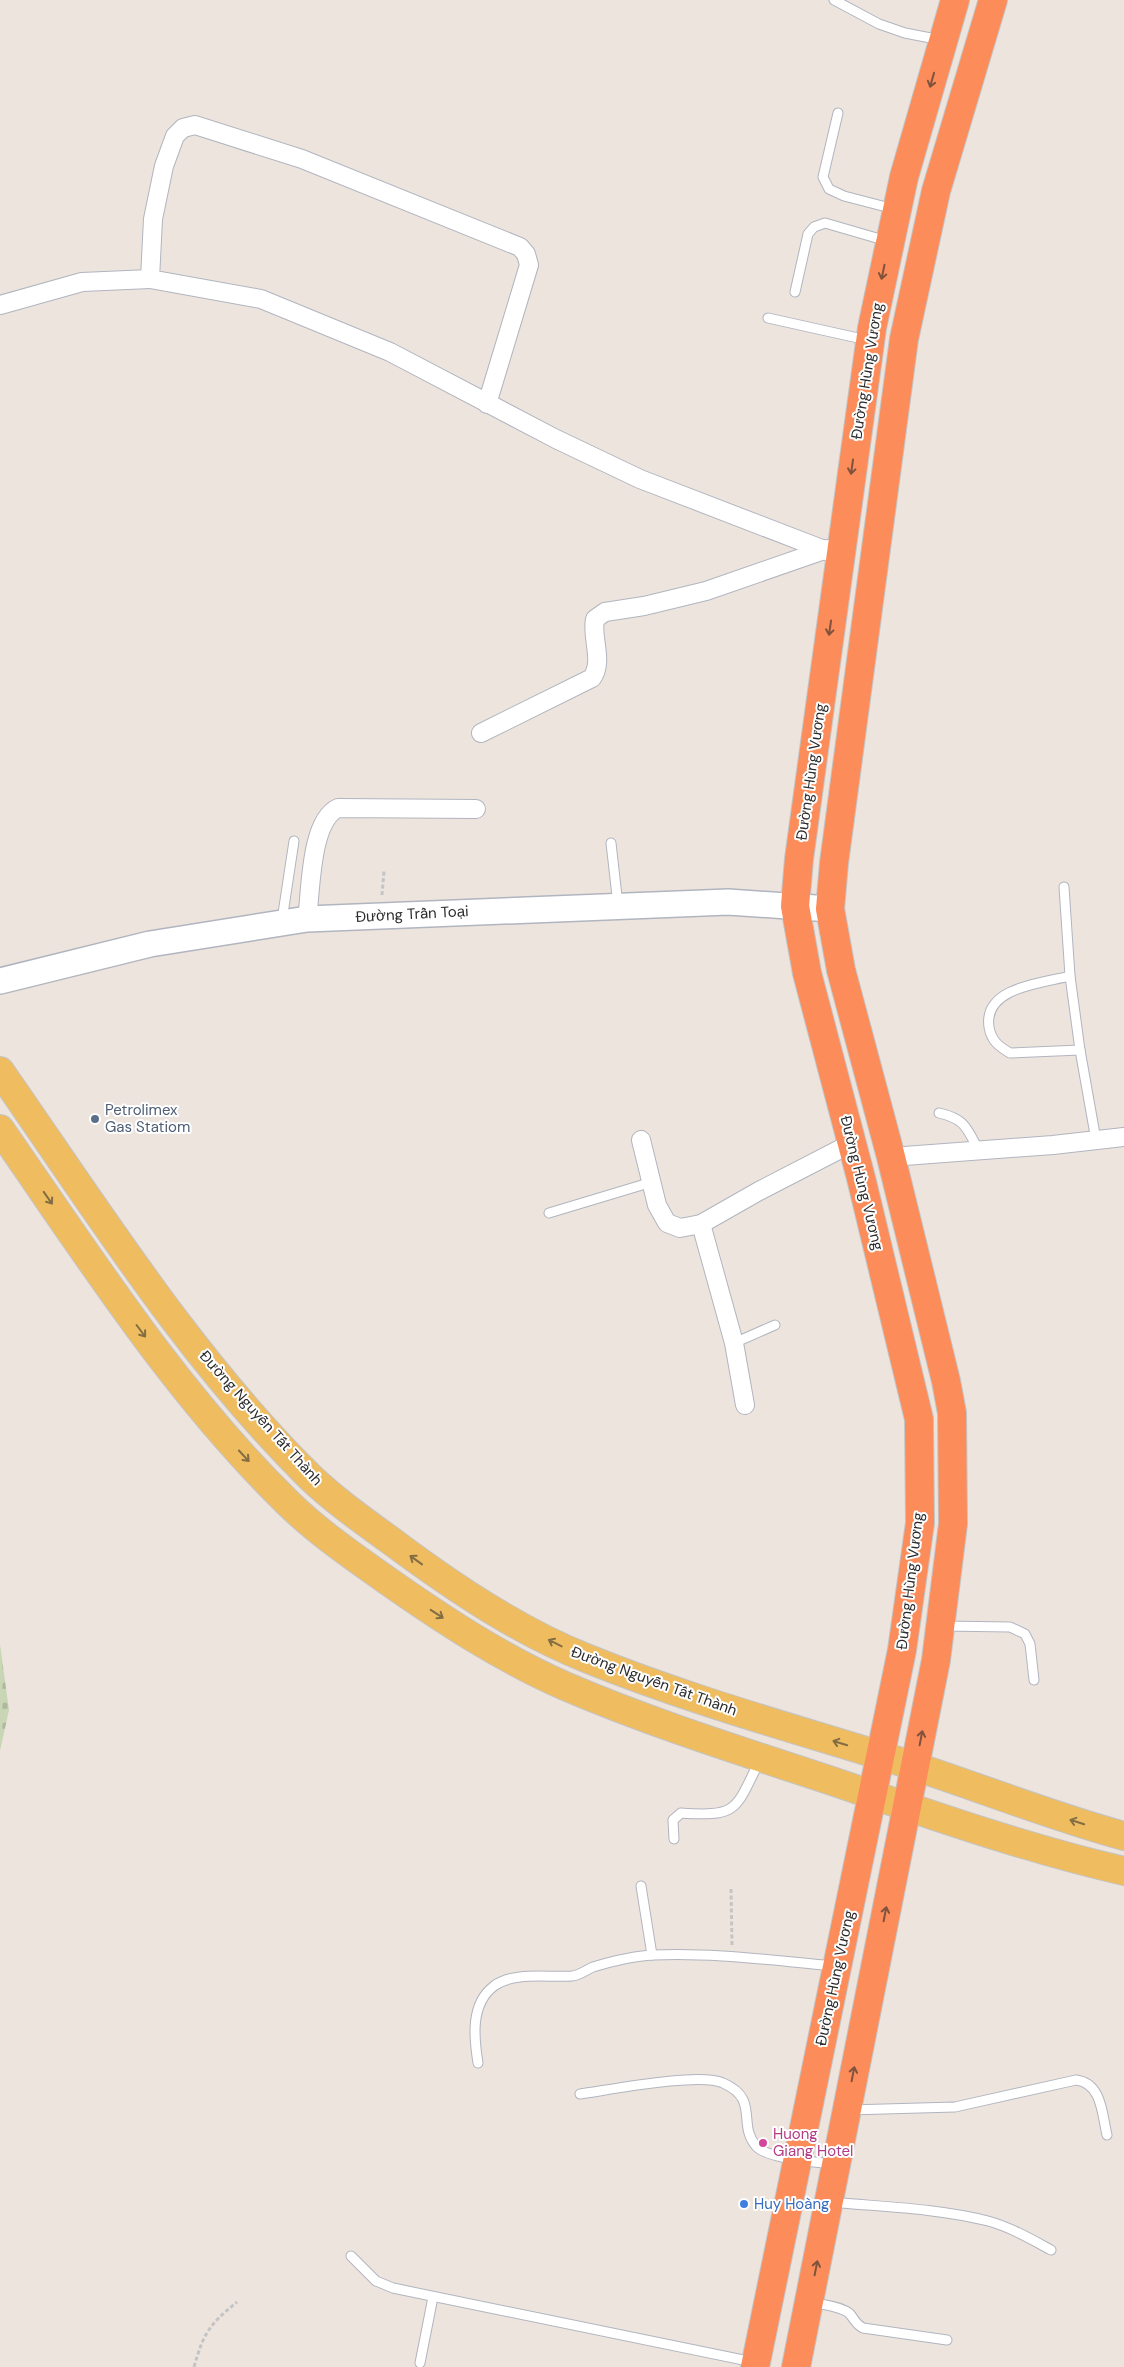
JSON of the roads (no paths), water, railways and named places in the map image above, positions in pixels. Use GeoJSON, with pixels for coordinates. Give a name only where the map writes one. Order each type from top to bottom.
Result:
{"type":"FeatureCollection","features":[{"type":"Feature","properties":{"kind":"highway","name":"Đường Hùng Vương"},"geometry":{"type":"LineString","coordinates":[[756,2365],[902,1650],[920,1523],[919,1419],[852,1143],[807,973],[795,906],[833,553],[870,340],[904,177],[955,0]]}},
{"type":"Feature","properties":{"kind":"highway"},"geometry":{"type":"LineString","coordinates":[[796,2367],[936,1660],[953,1524],[952,1413],[946,1381],[841,970],[830,909],[834,863],[904,339],[936,191],[993,0]]}},
{"type":"Feature","properties":{"kind":"main road","name":"Đường Nguyễn Tất Thành"},"geometry":{"type":"LineString","coordinates":[[0,1071],[164,1306],[248,1409],[311,1477],[435,1574],[507,1619],[584,1658],[768,1722],[915,1766],[1034,1808],[1124,1836]]}},
{"type":"Feature","properties":{"kind":"main road"},"geometry":{"type":"LineString","coordinates":[[0,1129],[137,1326],[231,1442],[287,1502],[351,1554],[486,1646],[564,1685],[761,1758],[1026,1844],[1124,1871]]}},
{"type":"Feature","properties":{"kind":"main road"},"geometry":{"type":"LineString","coordinates":[[29,1170],[56,1152]]}},
{"type":"Feature","properties":{"kind":"street"},"geometry":{"type":"LineString","coordinates":[[150,279],[153,219],[164,166],[175,136],[183,128],[195,125],[302,159],[520,247],[526,254],[528,265],[487,404]]}},
{"type":"Feature","properties":{"kind":"street"},"geometry":{"type":"LineString","coordinates":[[0,304],[82,282],[150,279],[261,299],[390,352],[487,404],[640,479],[833,553]]}},
{"type":"Feature","properties":{"kind":"street"},"geometry":{"type":"LineString","coordinates":[[481,734],[592,678],[597,665],[595,619],[605,612],[644,606],[706,591],[833,553]]}},
{"type":"Feature","properties":{"kind":"street"},"geometry":{"type":"LineString","coordinates":[[307,919],[318,837],[326,815],[331,811],[338,808],[476,810]]}},
{"type":"Feature","properties":{"kind":"street","name":"Đường Trần Toại"},"geometry":{"type":"LineString","coordinates":[[0,981],[150,944],[307,919],[728,902],[830,909]]}},
{"type":"Feature","properties":{"kind":"street"},"geometry":{"type":"LineString","coordinates":[[890,1157],[978,1149],[1053,1145],[1124,1137]]}},
{"type":"Feature","properties":{"kind":"street"},"geometry":{"type":"LineString","coordinates":[[641,1140],[657,1204],[667,1223],[680,1228],[701,1224],[759,1191],[852,1143]]}},
{"type":"Feature","properties":{"kind":"street"},"geometry":{"type":"LineString","coordinates":[[701,1224],[734,1343],[745,1406]]}},
{"type":"Feature","properties":{"kind":"lane"},"geometry":{"type":"LineString","coordinates":[[834,0],[879,24],[905,33],[943,40]]}},
{"type":"Feature","properties":{"kind":"lane"},"geometry":{"type":"LineString","coordinates":[[838,113],[823,177],[829,189],[844,196],[897,209]]}},
{"type":"Feature","properties":{"kind":"lane"},"geometry":{"type":"LineString","coordinates":[[795,292],[808,234],[814,227],[825,223],[890,242]]}},
{"type":"Feature","properties":{"kind":"lane"},"geometry":{"type":"LineString","coordinates":[[768,318],[870,340]]}},
{"type":"Feature","properties":{"kind":"lane"},"geometry":{"type":"LineString","coordinates":[[281,923],[294,841]]}},
{"type":"Feature","properties":{"kind":"lane"},"geometry":{"type":"LineString","coordinates":[[611,842],[618,905]]}},
{"type":"Feature","properties":{"kind":"lane"},"geometry":{"type":"LineString","coordinates":[[1064,886],[1070,976],[1080,1050],[1096,1140]]}},
{"type":"Feature","properties":{"kind":"lane"},"geometry":{"type":"LineString","coordinates":[[1070,976],[1011,990],[995,1002],[988,1020],[991,1037],[999,1047],[1010,1053],[1080,1050]]}},
{"type":"Feature","properties":{"kind":"lane"},"geometry":{"type":"LineString","coordinates":[[939,1113],[954,1116],[963,1123],[978,1149]]}},
{"type":"Feature","properties":{"kind":"lane"},"geometry":{"type":"LineString","coordinates":[[550,1213],[652,1182]]}},
{"type":"Feature","properties":{"kind":"lane"},"geometry":{"type":"LineString","coordinates":[[734,1343],[775,1325]]}},
{"type":"Feature","properties":{"kind":"lane"},"geometry":{"type":"LineString","coordinates":[[940,1626],[1010,1628],[1025,1634],[1030,1644],[1034,1680]]}},
{"type":"Feature","properties":{"kind":"lane"},"geometry":{"type":"LineString","coordinates":[[674,1839],[674,1820],[681,1813],[722,1814],[734,1808],[761,1758]]}},
{"type":"Feature","properties":{"kind":"lane"},"geometry":{"type":"LineString","coordinates":[[641,1886],[652,1954]]}},
{"type":"Feature","properties":{"kind":"lane"},"geometry":{"type":"LineString","coordinates":[[478,2063],[475,2044],[477,2011],[486,1995],[495,1985],[515,1978],[575,1976],[622,1959],[652,1954],[838,1966]]}},
{"type":"Feature","properties":{"kind":"lane"},"geometry":{"type":"LineString","coordinates":[[580,2094],[700,2078],[721,2082],[735,2090],[745,2102],[749,2133],[757,2147],[770,2154],[836,2165]]}},
{"type":"Feature","properties":{"kind":"lane"},"geometry":{"type":"LineString","coordinates":[[846,2110],[956,2107],[1076,2080],[1086,2081],[1097,2092],[1107,2135]]}},
{"type":"Feature","properties":{"kind":"lane"},"geometry":{"type":"LineString","coordinates":[[829,2202],[938,2212],[988,2221],[1022,2235],[1050,2250]]}},
{"type":"Feature","properties":{"kind":"lane"},"geometry":{"type":"LineString","coordinates":[[351,2256],[376,2282],[393,2288],[756,2365]]}},
{"type":"Feature","properties":{"kind":"lane"},"geometry":{"type":"LineString","coordinates":[[420,2363],[433,2297]]}},
{"type":"Feature","properties":{"kind":"lane"},"geometry":{"type":"LineString","coordinates":[[810,2302],[844,2310],[851,2315],[855,2323],[863,2328],[947,2340]]}},
{"type":"Feature","properties":{"kind":"place","name":"Petrolimex Gas Statiom"},"geometry":{"type":"Point","coordinates":[95,1119]}},
{"type":"Feature","properties":{"kind":"place","name":"Huong Giang Hotel"},"geometry":{"type":"Point","coordinates":[763,2143]}},
{"type":"Feature","properties":{"kind":"place","name":"Huy Hoàng"},"geometry":{"type":"Point","coordinates":[744,2204]}}]}
